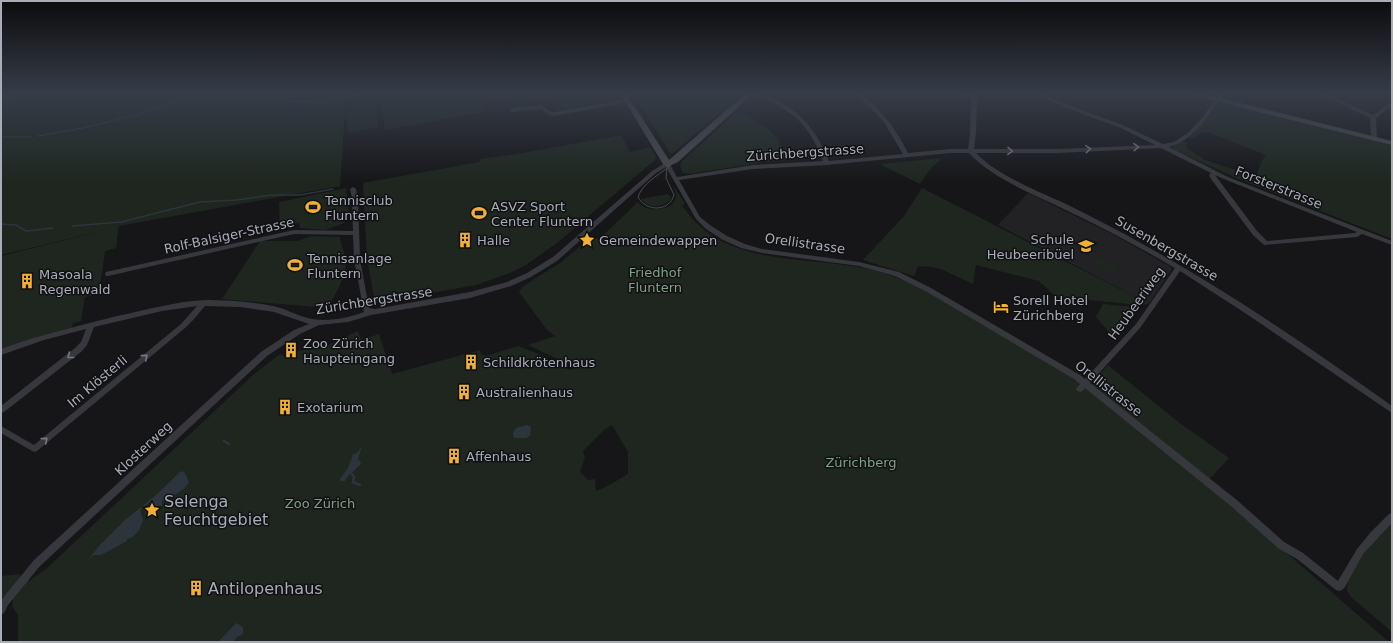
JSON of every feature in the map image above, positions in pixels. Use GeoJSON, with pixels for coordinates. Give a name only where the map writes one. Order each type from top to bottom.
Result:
{"type":"FeatureCollection","features":[{"type":"Feature","properties":{"kind":"street"},"geometry":{"type":"LineString","coordinates":[[642,123],[667,164],[675,160],[717,123]]}},
{"type":"Feature","properties":{"kind":"street"},"geometry":{"type":"LineString","coordinates":[[806,123],[816,136],[827,163]]}},
{"type":"Feature","properties":{"kind":"street"},"geometry":{"type":"LineString","coordinates":[[888,123],[906,155]]}},
{"type":"Feature","properties":{"kind":"street"},"geometry":{"type":"LineString","coordinates":[[971,150],[974,123]]}},
{"type":"Feature","properties":{"kind":"street","name":"Forsterstrasse"},"geometry":{"type":"LineString","coordinates":[[1112,123],[1214,172],[1361,232],[1392,243]]}},
{"type":"Feature","properties":{"kind":"street","name":"Zürichbergstrasse"},"geometry":{"type":"LineString","coordinates":[[676,179],[753,167],[827,163],[971,150],[1058,152],[1161,146],[1177,142],[1191,132],[1198,123]]}},
{"type":"Feature","properties":{"kind":"street"},"geometry":{"type":"LineString","coordinates":[[1314,123],[1392,142]]}},
{"type":"Feature","properties":{"kind":"street"},"geometry":{"type":"LineString","coordinates":[[1373,123],[1374,138]]}},
{"type":"Feature","properties":{"kind":"street","name":"Susenbergstrasse"},"geometry":{"type":"LineString","coordinates":[[971,150],[984,162],[1026,188],[1136,243],[1179,267],[1314,355],[1392,410]]}},
{"type":"Feature","properties":{"kind":"street","name":"Zürichbergstrasse"},"geometry":{"type":"LineString","coordinates":[[1,352],[54,334],[91,325],[152,311],[202,304],[237,305],[272,309],[286,312],[306,321],[318,323],[362,315],[370,312],[470,295],[509,284],[529,275],[555,259],[654,172],[667,164]]}},
{"type":"Feature","properties":{"kind":"street","name":"Orellistrasse"},"geometry":{"type":"LineString","coordinates":[[667,164],[698,218],[708,228],[725,238],[743,246],[762,251],[859,264],[880,268],[900,276],[929,290],[1083,386],[1234,504],[1281,545],[1300,556],[1339,588],[1357,556],[1368,541],[1392,517]]}},
{"type":"Feature","properties":{"kind":"street"},"geometry":{"type":"LineString","coordinates":[[1214,172],[1212,175],[1213,178],[1255,233],[1266,243],[1357,235],[1361,232]]}},
{"type":"Feature","properties":{"kind":"street"},"geometry":{"type":"LineString","coordinates":[[353,189],[355,198],[357,259],[365,306],[366,310],[370,312]]}},
{"type":"Feature","properties":{"kind":"street","name":"Rolf-Balsiger-Strasse"},"geometry":{"type":"LineString","coordinates":[[108,274],[294,232],[356,233]]}},
{"type":"Feature","properties":{"kind":"street","name":"Heubeeriweg"},"geometry":{"type":"LineString","coordinates":[[1083,386],[1138,326],[1179,267]]}},
{"type":"Feature","properties":{"kind":"street","name":"Im Klösterli"},"geometry":{"type":"LineString","coordinates":[[1,429],[34,449],[183,326],[202,304]]}},
{"type":"Feature","properties":{"kind":"street","name":"Klosterweg"},"geometry":{"type":"LineString","coordinates":[[1,610],[7,598],[26,575],[264,354],[297,332],[318,323]]}},
{"type":"Feature","properties":{"kind":"street"},"geometry":{"type":"LineString","coordinates":[[1,410],[78,350],[84,343],[91,325]]}},
{"type":"Feature","properties":{"kind":"shaded area","name":"Schule Heubeeribüel"},"geometry":{"type":"Polygon","coordinates":[[[1028,193],[1114,235],[1171,267],[1172,269],[1149,304],[998,225],[1028,193]]]}},
{"type":"Feature","properties":{"kind":"shaded area"},"geometry":{"type":"Polygon","coordinates":[[[527,425],[531,427],[530,436],[526,438],[514,438],[513,433],[516,428],[527,425]]]}},
{"type":"Feature","properties":{"kind":"shaded area"},"geometry":{"type":"Polygon","coordinates":[[[362,446],[358,459],[361,463],[345,481],[341,481],[340,479],[348,468],[353,454],[357,453],[362,446]]]}},
{"type":"Feature","properties":{"kind":"shaded area"},"geometry":{"type":"Polygon","coordinates":[[[181,471],[185,473],[189,482],[184,489],[162,501],[162,506],[154,506],[151,501],[140,510],[143,520],[139,530],[133,537],[101,555],[94,555],[87,561],[100,545],[125,520],[156,495],[181,471]]]}},
{"type":"Feature","properties":{"kind":"shaded area"},"geometry":{"type":"Polygon","coordinates":[[[236,623],[243,627],[243,634],[237,637],[233,642],[218,642],[236,623]]]}},
{"type":"Feature","properties":{"kind":"green space"},"geometry":{"type":"Polygon","coordinates":[[[1,123],[344,123],[340,186],[119,226],[116,248],[105,251],[99,294],[85,297],[81,321],[73,323],[72,327],[1,349],[1,256],[114,228],[1,255],[1,123]]]}},
{"type":"Feature","properties":{"kind":"green space"},"geometry":{"type":"Polygon","coordinates":[[[347,123],[378,123],[378,127],[348,133],[347,123]]]}},
{"type":"Feature","properties":{"kind":"green space"},"geometry":{"type":"Polygon","coordinates":[[[384,123],[423,123],[385,130],[384,123]]]}},
{"type":"Feature","properties":{"kind":"green space"},"geometry":{"type":"Polygon","coordinates":[[[652,123],[708,123],[673,153],[670,153],[652,123]]]}},
{"type":"Feature","properties":{"kind":"green space"},"geometry":{"type":"Polygon","coordinates":[[[725,123],[760,123],[775,135],[783,150],[786,160],[763,162],[690,174],[683,173],[680,166],[682,161],[725,123]]]}},
{"type":"Feature","properties":{"kind":"green space"},"geometry":{"type":"Polygon","coordinates":[[[1202,123],[1306,123],[1392,144],[1392,239],[1236,178],[1173,149],[1173,146],[1181,142],[1186,142],[1188,143],[1186,145],[1187,148],[1203,159],[1255,177],[1266,155],[1208,132],[1200,133],[1193,139],[1189,138],[1202,123]]]}},
{"type":"Feature","properties":{"kind":"green space","name":"ASVZ Sport Center Fluntern"},"geometry":{"type":"Polygon","coordinates":[[[621,135],[630,152],[650,147],[656,157],[655,160],[557,243],[526,265],[510,273],[476,285],[375,303],[367,258],[363,183],[480,162],[480,159],[517,154],[621,135]]]}},
{"type":"Feature","properties":{"kind":"green space"},"geometry":{"type":"Polygon","coordinates":[[[942,158],[931,168],[920,184],[880,164],[942,158]]]}},
{"type":"Feature","properties":{"kind":"green space","name":"Zürichberg"},"geometry":{"type":"Polygon","coordinates":[[[673,185],[685,204],[682,205],[700,226],[722,241],[746,251],[800,260],[854,266],[892,276],[939,298],[1071,376],[1090,390],[1093,381],[1108,365],[1177,421],[1229,458],[1206,483],[1389,642],[18,642],[18,615],[12,606],[13,600],[1,597],[1,576],[21,574],[19,578],[30,581],[45,570],[254,374],[280,354],[285,356],[301,350],[320,349],[358,331],[361,340],[379,334],[392,374],[480,350],[481,354],[486,356],[518,346],[539,354],[570,370],[576,368],[528,345],[555,336],[547,330],[519,292],[523,286],[560,263],[593,236],[599,239],[636,204],[635,202],[650,209],[660,209],[672,204],[676,196],[673,185]],[[612,425],[605,429],[583,451],[585,457],[580,472],[588,480],[595,479],[596,491],[628,474],[628,452],[612,425]]]}},
{"type":"Feature","properties":{"kind":"green space","name":"Tennisclub Fluntern"},"geometry":{"type":"Polygon","coordinates":[[[346,188],[349,212],[344,223],[325,230],[300,228],[299,223],[280,227],[279,202],[346,188]]]}},
{"type":"Feature","properties":{"kind":"green space"},"geometry":{"type":"Polygon","coordinates":[[[922,188],[1149,304],[1140,305],[1056,297],[1039,281],[976,265],[973,284],[933,267],[918,266],[914,276],[863,260],[904,216],[922,188]]]}},
{"type":"Feature","properties":{"kind":"green space"},"geometry":{"type":"Polygon","coordinates":[[[668,194],[671,197],[670,200],[659,206],[651,206],[641,199],[668,194]]]}},
{"type":"Feature","properties":{"kind":"green space","name":"Tennisanlage Fluntern"},"geometry":{"type":"Polygon","coordinates":[[[312,236],[340,237],[345,255],[346,262],[344,276],[328,308],[222,299],[260,241],[297,241],[312,236]]]}},
{"type":"Feature","properties":{"kind":"green space"},"geometry":{"type":"Polygon","coordinates":[[[1098,256],[1119,266],[1113,273],[1092,263],[1098,256]]]}},
{"type":"Feature","properties":{"kind":"green space"},"geometry":{"type":"Polygon","coordinates":[[[1103,304],[1135,307],[1114,338],[1096,317],[1103,304]]]}},
{"type":"Feature","properties":{"kind":"green space"},"geometry":{"type":"Polygon","coordinates":[[[1392,521],[1392,632],[1351,597],[1347,591],[1348,581],[1357,562],[1370,544],[1392,521]]]}},
{"type":"Feature","properties":{"kind":"waterway"},"geometry":{"type":"LineString","coordinates":[[38,136],[103,123]]}},
{"type":"Feature","properties":{"kind":"waterway"},"geometry":{"type":"LineString","coordinates":[[1,137],[31,137]]}},
{"type":"Feature","properties":{"kind":"waterway"},"geometry":{"type":"LineString","coordinates":[[72,226],[121,222],[200,202],[237,200],[271,195],[300,195],[333,189]]}},
{"type":"Feature","properties":{"kind":"waterway"},"geometry":{"type":"LineString","coordinates":[[1,224],[16,225],[26,231],[53,228]]}},
{"type":"Feature","properties":{"kind":"waterway"},"geometry":{"type":"LineString","coordinates":[[224,441],[229,444]]}},
{"type":"Feature","properties":{"kind":"waterway"},"geometry":{"type":"LineString","coordinates":[[352,474],[354,477],[353,482],[360,485]]}},
{"type":"Feature","properties":{"kind":"tram line"},"geometry":{"type":"LineString","coordinates":[[667,168],[716,123]]}},
{"type":"Feature","properties":{"kind":"tram line"},"geometry":{"type":"LineString","coordinates":[[667,168],[718,123]]}},
{"type":"Feature","properties":{"kind":"tram line"},"geometry":{"type":"LineString","coordinates":[[1311,123],[1392,143]]}},
{"type":"Feature","properties":{"kind":"tram line"},"geometry":{"type":"LineString","coordinates":[[667,168],[666,178],[674,195],[671,201],[667,205],[657,208],[646,205],[638,197],[640,192],[650,181],[667,168]]}},
{"type":"Feature","properties":{"kind":"place","name":"Tennisclub Fluntern"},"geometry":{"type":"Point","coordinates":[313,207]}},
{"type":"Feature","properties":{"kind":"place","name":"ASVZ Sport Center Fluntern"},"geometry":{"type":"Point","coordinates":[479,213]}},
{"type":"Feature","properties":{"kind":"place","name":"Halle"},"geometry":{"type":"Point","coordinates":[465,240]}},
{"type":"Feature","properties":{"kind":"place","name":"Gemeindewappen"},"geometry":{"type":"Point","coordinates":[587,240]}},
{"type":"Feature","properties":{"kind":"place","name":"Schule Heubeeribüel"},"geometry":{"type":"Point","coordinates":[1086,246]}},
{"type":"Feature","properties":{"kind":"place","name":"Tennisanlage Fluntern"},"geometry":{"type":"Point","coordinates":[295,265]}},
{"type":"Feature","properties":{"kind":"place","name":"Masoala Regenwald"},"geometry":{"type":"Point","coordinates":[27,281]}},
{"type":"Feature","properties":{"kind":"place","name":"Sorell Hotel Zürichberg"},"geometry":{"type":"Point","coordinates":[1001,307]}},
{"type":"Feature","properties":{"kind":"place","name":"Zoo Zürich Haupteingang"},"geometry":{"type":"Point","coordinates":[291,350]}},
{"type":"Feature","properties":{"kind":"place","name":"Schildkrötenhaus"},"geometry":{"type":"Point","coordinates":[471,362]}},
{"type":"Feature","properties":{"kind":"place","name":"Australienhaus"},"geometry":{"type":"Point","coordinates":[464,392]}},
{"type":"Feature","properties":{"kind":"place","name":"Exotarium"},"geometry":{"type":"Point","coordinates":[285,407]}},
{"type":"Feature","properties":{"kind":"place","name":"Affenhaus"},"geometry":{"type":"Point","coordinates":[454,456]}},
{"type":"Feature","properties":{"kind":"place","name":"Selenga Feuchtgebiet"},"geometry":{"type":"Point","coordinates":[152,510]}},
{"type":"Feature","properties":{"kind":"place","name":"Antilopenhaus"},"geometry":{"type":"Point","coordinates":[196,588]}},
{"type":"Feature","properties":{"kind":"park label","name":"Friedhof Fluntern"},"geometry":{"type":"Point","coordinates":[655,280]}},
{"type":"Feature","properties":{"kind":"park label","name":"Zoo Zürich"},"geometry":{"type":"Point","coordinates":[320,503]}}]}
